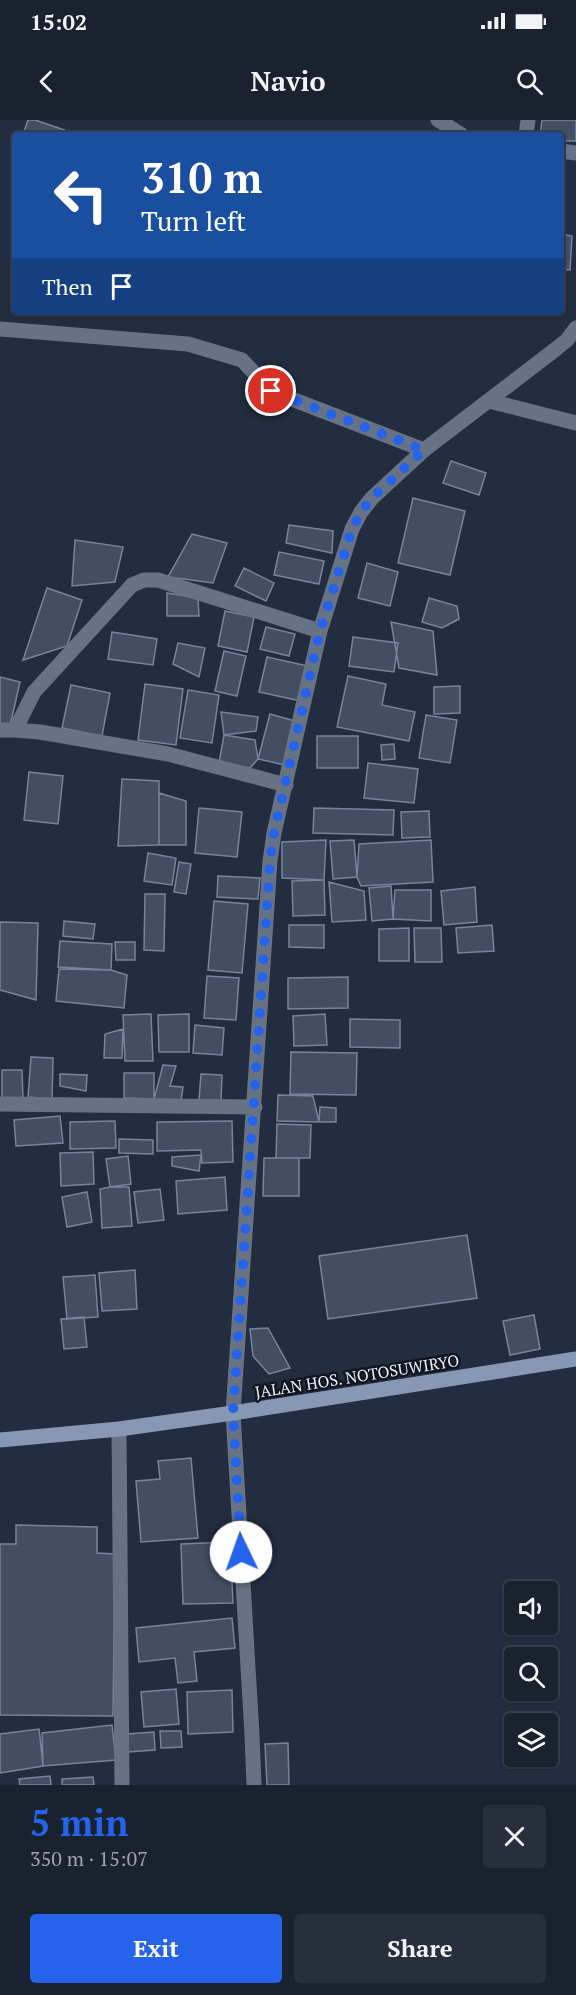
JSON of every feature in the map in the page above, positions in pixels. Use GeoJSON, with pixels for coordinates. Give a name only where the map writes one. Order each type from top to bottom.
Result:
{"type":"FeatureCollection","features":[{"type":"Feature","properties":{"kind":"street"},"geometry":{"type":"LineString","coordinates":[[438,120],[457,132]]}},
{"type":"Feature","properties":{"kind":"street"},"geometry":{"type":"LineString","coordinates":[[254,1785],[233,1413],[270,861],[274,833],[320,631],[352,529],[361,512],[372,498],[424,450],[567,340],[576,328]]}},
{"type":"Feature","properties":{"kind":"street"},"geometry":{"type":"LineString","coordinates":[[0,329],[188,344],[242,360],[271,391],[424,450]]}},
{"type":"Feature","properties":{"kind":"street"},"geometry":{"type":"LineString","coordinates":[[489,401],[576,423]]}},
{"type":"Feature","properties":{"kind":"street"},"geometry":{"type":"LineString","coordinates":[[286,785],[168,754],[7,730],[34,692],[132,585],[144,580],[158,580],[320,631]]}},
{"type":"Feature","properties":{"kind":"street"},"geometry":{"type":"LineString","coordinates":[[0,1104],[255,1107]]}},
{"type":"Feature","properties":{"kind":"street","name":"JALAN HOS. NOTOSUWIRYO"},"geometry":{"type":"LineString","coordinates":[[0,1440],[119,1429],[233,1413],[576,1359]]}},
{"type":"Feature","properties":{"kind":"street"},"geometry":{"type":"LineString","coordinates":[[119,1429],[122,1785]]}},
{"type":"Feature","properties":{"kind":"building"},"geometry":{"type":"Polygon","coordinates":[[[28,120],[35,120],[70,132],[24,132],[28,120]]]}},
{"type":"Feature","properties":{"kind":"building"},"geometry":{"type":"Polygon","coordinates":[[[542,120],[576,120],[576,141],[564,141],[564,132],[540,132],[542,120]]]}},
{"type":"Feature","properties":{"kind":"building"},"geometry":{"type":"Polygon","coordinates":[[[564,235],[572,236],[570,270],[564,269],[564,235]]]}},
{"type":"Feature","properties":{"kind":"building"},"geometry":{"type":"Polygon","coordinates":[[[451,461],[486,473],[479,495],[443,483],[451,461]]]}},
{"type":"Feature","properties":{"kind":"building"},"geometry":{"type":"Polygon","coordinates":[[[413,498],[465,511],[450,575],[398,563],[413,498]]]}},
{"type":"Feature","properties":{"kind":"building"},"geometry":{"type":"Polygon","coordinates":[[[289,525],[333,531],[332,553],[286,543],[289,525]]]}},
{"type":"Feature","properties":{"kind":"building"},"geometry":{"type":"Polygon","coordinates":[[[192,534],[227,543],[213,583],[168,577],[192,534]]]}},
{"type":"Feature","properties":{"kind":"building"},"geometry":{"type":"Polygon","coordinates":[[[75,540],[123,547],[115,582],[72,586],[75,540]]]}},
{"type":"Feature","properties":{"kind":"building"},"geometry":{"type":"Polygon","coordinates":[[[279,552],[324,561],[319,584],[274,575],[279,552]]]}},
{"type":"Feature","properties":{"kind":"building"},"geometry":{"type":"Polygon","coordinates":[[[367,563],[398,572],[390,606],[358,598],[367,563]]]}},
{"type":"Feature","properties":{"kind":"building"},"geometry":{"type":"Polygon","coordinates":[[[244,568],[274,583],[266,601],[235,586],[244,568]]]}},
{"type":"Feature","properties":{"kind":"building"},"geometry":{"type":"Polygon","coordinates":[[[47,588],[82,600],[67,646],[23,660],[47,588]]]}},
{"type":"Feature","properties":{"kind":"building"},"geometry":{"type":"Polygon","coordinates":[[[167,593],[198,598],[199,616],[167,616],[167,593]]]}},
{"type":"Feature","properties":{"kind":"building"},"geometry":{"type":"Polygon","coordinates":[[[429,598],[457,606],[459,619],[442,628],[422,622],[429,598]]]}},
{"type":"Feature","properties":{"kind":"building"},"geometry":{"type":"Polygon","coordinates":[[[225,611],[254,617],[247,652],[218,646],[225,611]]]}},
{"type":"Feature","properties":{"kind":"building"},"geometry":{"type":"Polygon","coordinates":[[[391,622],[433,631],[437,675],[399,668],[391,622]]]}},
{"type":"Feature","properties":{"kind":"building"},"geometry":{"type":"Polygon","coordinates":[[[266,627],[295,634],[289,656],[260,649],[266,627]]]}},
{"type":"Feature","properties":{"kind":"building"},"geometry":{"type":"Polygon","coordinates":[[[112,632],[157,639],[153,665],[108,659],[112,632]]]}},
{"type":"Feature","properties":{"kind":"building"},"geometry":{"type":"Polygon","coordinates":[[[353,637],[398,643],[394,672],[349,666],[353,637]]]}},
{"type":"Feature","properties":{"kind":"building"},"geometry":{"type":"Polygon","coordinates":[[[178,643],[205,648],[199,677],[173,664],[178,643]]]}},
{"type":"Feature","properties":{"kind":"building"},"geometry":{"type":"Polygon","coordinates":[[[224,651],[246,656],[237,696],[215,691],[224,651]]]}},
{"type":"Feature","properties":{"kind":"building"},"geometry":{"type":"Polygon","coordinates":[[[267,657],[308,666],[301,701],[259,692],[267,657]]]}},
{"type":"Feature","properties":{"kind":"building"},"geometry":{"type":"Polygon","coordinates":[[[348,676],[386,684],[382,705],[415,712],[409,741],[337,727],[348,676]]]}},
{"type":"Feature","properties":{"kind":"building"},"geometry":{"type":"Polygon","coordinates":[[[0,677],[20,682],[10,726],[0,724],[0,677]]]}},
{"type":"Feature","properties":{"kind":"building"},"geometry":{"type":"Polygon","coordinates":[[[145,684],[183,689],[176,745],[138,740],[145,684]]]}},
{"type":"Feature","properties":{"kind":"building"},"geometry":{"type":"Polygon","coordinates":[[[71,685],[110,693],[102,736],[62,728],[71,685]]]}},
{"type":"Feature","properties":{"kind":"building"},"geometry":{"type":"Polygon","coordinates":[[[460,686],[460,713],[434,714],[434,687],[460,686]]]}},
{"type":"Feature","properties":{"kind":"building"},"geometry":{"type":"Polygon","coordinates":[[[188,690],[219,695],[212,743],[180,738],[188,690]]]}},
{"type":"Feature","properties":{"kind":"building"},"geometry":{"type":"Polygon","coordinates":[[[221,712],[258,717],[256,731],[224,735],[221,712]]]}},
{"type":"Feature","properties":{"kind":"building"},"geometry":{"type":"Polygon","coordinates":[[[270,714],[295,721],[285,765],[258,759],[270,714]]]}},
{"type":"Feature","properties":{"kind":"building"},"geometry":{"type":"Polygon","coordinates":[[[426,715],[457,720],[450,763],[419,758],[426,715]]]}},
{"type":"Feature","properties":{"kind":"building"},"geometry":{"type":"Polygon","coordinates":[[[224,735],[255,740],[258,759],[250,768],[219,763],[224,735]]]}},
{"type":"Feature","properties":{"kind":"building"},"geometry":{"type":"Polygon","coordinates":[[[317,736],[358,736],[358,768],[317,768],[317,736]]]}},
{"type":"Feature","properties":{"kind":"building"},"geometry":{"type":"Polygon","coordinates":[[[394,744],[395,759],[382,760],[381,745],[394,744]]]}},
{"type":"Feature","properties":{"kind":"building"},"geometry":{"type":"Polygon","coordinates":[[[368,763],[418,769],[414,803],[364,798],[368,763]]]}},
{"type":"Feature","properties":{"kind":"building"},"geometry":{"type":"Polygon","coordinates":[[[29,772],[63,776],[58,824],[24,820],[29,772]]]}},
{"type":"Feature","properties":{"kind":"building"},"geometry":{"type":"Polygon","coordinates":[[[122,779],[159,781],[159,845],[118,846],[122,779]]]}},
{"type":"Feature","properties":{"kind":"building"},"geometry":{"type":"Polygon","coordinates":[[[159,793],[186,801],[186,845],[159,845],[159,793]]]}},
{"type":"Feature","properties":{"kind":"building"},"geometry":{"type":"Polygon","coordinates":[[[199,808],[242,812],[237,857],[195,853],[199,808]]]}},
{"type":"Feature","properties":{"kind":"building"},"geometry":{"type":"Polygon","coordinates":[[[314,808],[394,810],[393,835],[313,833],[314,808]]]}},
{"type":"Feature","properties":{"kind":"building"},"geometry":{"type":"Polygon","coordinates":[[[429,811],[430,837],[402,838],[401,812],[429,811]]]}},
{"type":"Feature","properties":{"kind":"building"},"geometry":{"type":"Polygon","coordinates":[[[326,840],[324,880],[282,878],[282,842],[326,840]]]}},
{"type":"Feature","properties":{"kind":"building"},"geometry":{"type":"Polygon","coordinates":[[[354,840],[357,877],[333,879],[330,841],[354,840]]]}},
{"type":"Feature","properties":{"kind":"building"},"geometry":{"type":"Polygon","coordinates":[[[431,840],[433,882],[361,886],[357,877],[359,844],[431,840]]]}},
{"type":"Feature","properties":{"kind":"building"},"geometry":{"type":"Polygon","coordinates":[[[148,853],[176,858],[172,885],[144,881],[148,853]]]}},
{"type":"Feature","properties":{"kind":"building"},"geometry":{"type":"Polygon","coordinates":[[[179,862],[191,864],[186,894],[174,892],[179,862]]]}},
{"type":"Feature","properties":{"kind":"building"},"geometry":{"type":"Polygon","coordinates":[[[218,876],[260,878],[258,899],[217,897],[218,876]]]}},
{"type":"Feature","properties":{"kind":"building"},"geometry":{"type":"Polygon","coordinates":[[[324,880],[325,915],[293,916],[292,881],[324,880]]]}},
{"type":"Feature","properties":{"kind":"building"},"geometry":{"type":"Polygon","coordinates":[[[329,882],[364,891],[366,920],[332,922],[329,882]]]}},
{"type":"Feature","properties":{"kind":"building"},"geometry":{"type":"Polygon","coordinates":[[[391,886],[393,919],[372,921],[369,888],[391,886]]]}},
{"type":"Feature","properties":{"kind":"building"},"geometry":{"type":"Polygon","coordinates":[[[475,887],[477,922],[444,925],[441,891],[475,887]]]}},
{"type":"Feature","properties":{"kind":"building"},"geometry":{"type":"Polygon","coordinates":[[[395,890],[431,890],[431,921],[393,919],[395,890]]]}},
{"type":"Feature","properties":{"kind":"building"},"geometry":{"type":"Polygon","coordinates":[[[145,894],[165,894],[164,951],[144,950],[145,894]]]}},
{"type":"Feature","properties":{"kind":"building"},"geometry":{"type":"Polygon","coordinates":[[[214,901],[248,904],[242,973],[208,970],[214,901]]]}},
{"type":"Feature","properties":{"kind":"building"},"geometry":{"type":"Polygon","coordinates":[[[64,921],[95,924],[93,939],[63,936],[64,921]]]}},
{"type":"Feature","properties":{"kind":"building"},"geometry":{"type":"Polygon","coordinates":[[[0,922],[38,923],[36,1000],[0,990],[0,922]]]}},
{"type":"Feature","properties":{"kind":"building"},"geometry":{"type":"Polygon","coordinates":[[[289,925],[324,925],[324,948],[289,947],[289,925]]]}},
{"type":"Feature","properties":{"kind":"building"},"geometry":{"type":"Polygon","coordinates":[[[492,925],[494,951],[458,953],[456,928],[492,925]]]}},
{"type":"Feature","properties":{"kind":"building"},"geometry":{"type":"Polygon","coordinates":[[[409,928],[409,961],[379,961],[379,929],[409,928]]]}},
{"type":"Feature","properties":{"kind":"building"},"geometry":{"type":"Polygon","coordinates":[[[414,928],[441,928],[442,962],[415,962],[414,928]]]}},
{"type":"Feature","properties":{"kind":"building"},"geometry":{"type":"Polygon","coordinates":[[[60,941],[112,944],[111,970],[58,967],[60,941]]]}},
{"type":"Feature","properties":{"kind":"building"},"geometry":{"type":"Polygon","coordinates":[[[115,942],[135,942],[135,960],[116,960],[115,942]]]}},
{"type":"Feature","properties":{"kind":"building"},"geometry":{"type":"Polygon","coordinates":[[[59,969],[111,970],[127,975],[124,1008],[56,1001],[59,969]]]}},
{"type":"Feature","properties":{"kind":"building"},"geometry":{"type":"Polygon","coordinates":[[[207,976],[239,978],[236,1020],[204,1018],[207,976]]]}},
{"type":"Feature","properties":{"kind":"building"},"geometry":{"type":"Polygon","coordinates":[[[348,977],[348,1008],[288,1009],[288,978],[348,977]]]}},
{"type":"Feature","properties":{"kind":"building"},"geometry":{"type":"Polygon","coordinates":[[[151,1014],[153,1061],[125,1061],[123,1015],[151,1014]]]}},
{"type":"Feature","properties":{"kind":"building"},"geometry":{"type":"Polygon","coordinates":[[[189,1014],[189,1052],[159,1052],[158,1015],[189,1014]]]}},
{"type":"Feature","properties":{"kind":"building"},"geometry":{"type":"Polygon","coordinates":[[[325,1014],[327,1045],[294,1046],[293,1016],[325,1014]]]}},
{"type":"Feature","properties":{"kind":"building"},"geometry":{"type":"Polygon","coordinates":[[[350,1019],[400,1020],[400,1048],[350,1047],[350,1019]]]}},
{"type":"Feature","properties":{"kind":"building"},"geometry":{"type":"Polygon","coordinates":[[[195,1025],[224,1028],[222,1055],[193,1053],[195,1025]]]}},
{"type":"Feature","properties":{"kind":"building"},"geometry":{"type":"Polygon","coordinates":[[[123,1029],[122,1058],[104,1058],[105,1034],[123,1029]]]}},
{"type":"Feature","properties":{"kind":"building"},"geometry":{"type":"Polygon","coordinates":[[[291,1052],[357,1053],[356,1095],[290,1094],[291,1052]]]}},
{"type":"Feature","properties":{"kind":"building"},"geometry":{"type":"Polygon","coordinates":[[[31,1057],[53,1058],[52,1099],[28,1097],[31,1057]]]}},
{"type":"Feature","properties":{"kind":"building"},"geometry":{"type":"Polygon","coordinates":[[[163,1065],[176,1066],[170,1086],[183,1087],[181,1101],[154,1099],[163,1065]]]}},
{"type":"Feature","properties":{"kind":"building"},"geometry":{"type":"Polygon","coordinates":[[[2,1070],[22,1070],[23,1099],[2,1099],[2,1070]]]}},
{"type":"Feature","properties":{"kind":"building"},"geometry":{"type":"Polygon","coordinates":[[[124,1073],[154,1073],[154,1099],[124,1098],[124,1073]]]}},
{"type":"Feature","properties":{"kind":"building"},"geometry":{"type":"Polygon","coordinates":[[[60,1074],[87,1075],[86,1091],[60,1086],[60,1074]]]}},
{"type":"Feature","properties":{"kind":"building"},"geometry":{"type":"Polygon","coordinates":[[[201,1074],[222,1075],[221,1101],[199,1100],[201,1074]]]}},
{"type":"Feature","properties":{"kind":"building"},"geometry":{"type":"Polygon","coordinates":[[[278,1095],[313,1096],[319,1122],[277,1121],[278,1095]]]}},
{"type":"Feature","properties":{"kind":"building"},"geometry":{"type":"Polygon","coordinates":[[[320,1107],[336,1108],[336,1122],[319,1122],[320,1107]]]}},
{"type":"Feature","properties":{"kind":"building"},"geometry":{"type":"Polygon","coordinates":[[[60,1116],[63,1143],[16,1146],[14,1120],[60,1116]]]}},
{"type":"Feature","properties":{"kind":"building"},"geometry":{"type":"Polygon","coordinates":[[[115,1121],[116,1148],[70,1149],[70,1122],[115,1121]]]}},
{"type":"Feature","properties":{"kind":"building"},"geometry":{"type":"Polygon","coordinates":[[[232,1121],[233,1162],[202,1163],[201,1150],[157,1151],[157,1122],[232,1121]]]}},
{"type":"Feature","properties":{"kind":"building"},"geometry":{"type":"Polygon","coordinates":[[[277,1124],[311,1125],[310,1158],[276,1158],[277,1124]]]}},
{"type":"Feature","properties":{"kind":"building"},"geometry":{"type":"Polygon","coordinates":[[[119,1139],[153,1140],[153,1154],[119,1153],[119,1139]]]}},
{"type":"Feature","properties":{"kind":"building"},"geometry":{"type":"Polygon","coordinates":[[[93,1152],[94,1184],[61,1186],[60,1153],[93,1152]]]}},
{"type":"Feature","properties":{"kind":"building"},"geometry":{"type":"Polygon","coordinates":[[[201,1155],[199,1171],[172,1166],[172,1157],[201,1155]]]}},
{"type":"Feature","properties":{"kind":"building"},"geometry":{"type":"Polygon","coordinates":[[[128,1156],[131,1184],[110,1187],[106,1159],[128,1156]]]}},
{"type":"Feature","properties":{"kind":"building"},"geometry":{"type":"Polygon","coordinates":[[[264,1158],[299,1158],[299,1196],[263,1196],[264,1158]]]}},
{"type":"Feature","properties":{"kind":"building"},"geometry":{"type":"Polygon","coordinates":[[[225,1177],[227,1210],[178,1214],[176,1181],[225,1177]]]}},
{"type":"Feature","properties":{"kind":"building"},"geometry":{"type":"Polygon","coordinates":[[[129,1187],[132,1226],[102,1228],[100,1189],[129,1187]]]}},
{"type":"Feature","properties":{"kind":"building"},"geometry":{"type":"Polygon","coordinates":[[[160,1189],[164,1220],[138,1223],[134,1192],[160,1189]]]}},
{"type":"Feature","properties":{"kind":"building"},"geometry":{"type":"Polygon","coordinates":[[[87,1192],[92,1222],[67,1227],[62,1197],[87,1192]]]}},
{"type":"Feature","properties":{"kind":"building"},"geometry":{"type":"Polygon","coordinates":[[[467,1235],[477,1298],[328,1319],[319,1256],[467,1235]]]}},
{"type":"Feature","properties":{"kind":"building"},"geometry":{"type":"Polygon","coordinates":[[[135,1270],[137,1309],[102,1311],[99,1273],[135,1270]]]}},
{"type":"Feature","properties":{"kind":"building"},"geometry":{"type":"Polygon","coordinates":[[[95,1275],[98,1317],[67,1319],[63,1277],[95,1275]]]}},
{"type":"Feature","properties":{"kind":"building"},"geometry":{"type":"Polygon","coordinates":[[[534,1315],[540,1349],[510,1355],[503,1321],[534,1315]]]}},
{"type":"Feature","properties":{"kind":"building"},"geometry":{"type":"Polygon","coordinates":[[[84,1317],[87,1347],[64,1349],[61,1319],[84,1317]]]}},
{"type":"Feature","properties":{"kind":"building"},"geometry":{"type":"Polygon","coordinates":[[[268,1328],[290,1368],[269,1374],[253,1356],[250,1329],[268,1328]]]}},
{"type":"Feature","properties":{"kind":"building"},"geometry":{"type":"Polygon","coordinates":[[[191,1458],[198,1538],[141,1542],[136,1481],[160,1479],[158,1461],[191,1458]]]}},
{"type":"Feature","properties":{"kind":"building"},"geometry":{"type":"Polygon","coordinates":[[[16,1525],[97,1527],[97,1553],[115,1554],[113,1716],[0,1715],[0,1544],[16,1544],[16,1525]]]}},
{"type":"Feature","properties":{"kind":"building"},"geometry":{"type":"Polygon","coordinates":[[[230,1542],[233,1603],[183,1604],[181,1544],[230,1542]]]}},
{"type":"Feature","properties":{"kind":"building"},"geometry":{"type":"Polygon","coordinates":[[[232,1618],[235,1648],[194,1652],[197,1681],[178,1683],[175,1658],[139,1662],[136,1628],[232,1618]]]}},
{"type":"Feature","properties":{"kind":"building"},"geometry":{"type":"Polygon","coordinates":[[[176,1689],[179,1724],[144,1727],[141,1692],[176,1689]]]}},
{"type":"Feature","properties":{"kind":"building"},"geometry":{"type":"Polygon","coordinates":[[[232,1690],[233,1732],[188,1734],[187,1692],[232,1690]]]}},
{"type":"Feature","properties":{"kind":"building"},"geometry":{"type":"Polygon","coordinates":[[[112,1725],[116,1760],[43,1766],[42,1733],[112,1725]]]}},
{"type":"Feature","properties":{"kind":"building"},"geometry":{"type":"Polygon","coordinates":[[[39,1729],[43,1766],[0,1773],[0,1734],[39,1729]]]}},
{"type":"Feature","properties":{"kind":"building"},"geometry":{"type":"Polygon","coordinates":[[[160,1731],[181,1731],[182,1747],[161,1748],[160,1731]]]}},
{"type":"Feature","properties":{"kind":"building"},"geometry":{"type":"Polygon","coordinates":[[[154,1732],[155,1750],[128,1752],[127,1734],[154,1732]]]}},
{"type":"Feature","properties":{"kind":"building"},"geometry":{"type":"Polygon","coordinates":[[[288,1743],[289,1785],[267,1785],[265,1744],[288,1743]]]}},
{"type":"Feature","properties":{"kind":"building"},"geometry":{"type":"Polygon","coordinates":[[[50,1776],[51,1785],[20,1785],[19,1779],[50,1776]]]}},
{"type":"Feature","properties":{"kind":"building"},"geometry":{"type":"Polygon","coordinates":[[[93,1777],[94,1785],[62,1785],[62,1779],[93,1777]]]}},
{"type":"Feature","properties":{"kind":"route"},"geometry":{"type":"LineString","coordinates":[[241,1552],[233,1413],[270,861],[274,833],[320,631],[352,529],[372,498],[424,450],[271,391]]}}]}
